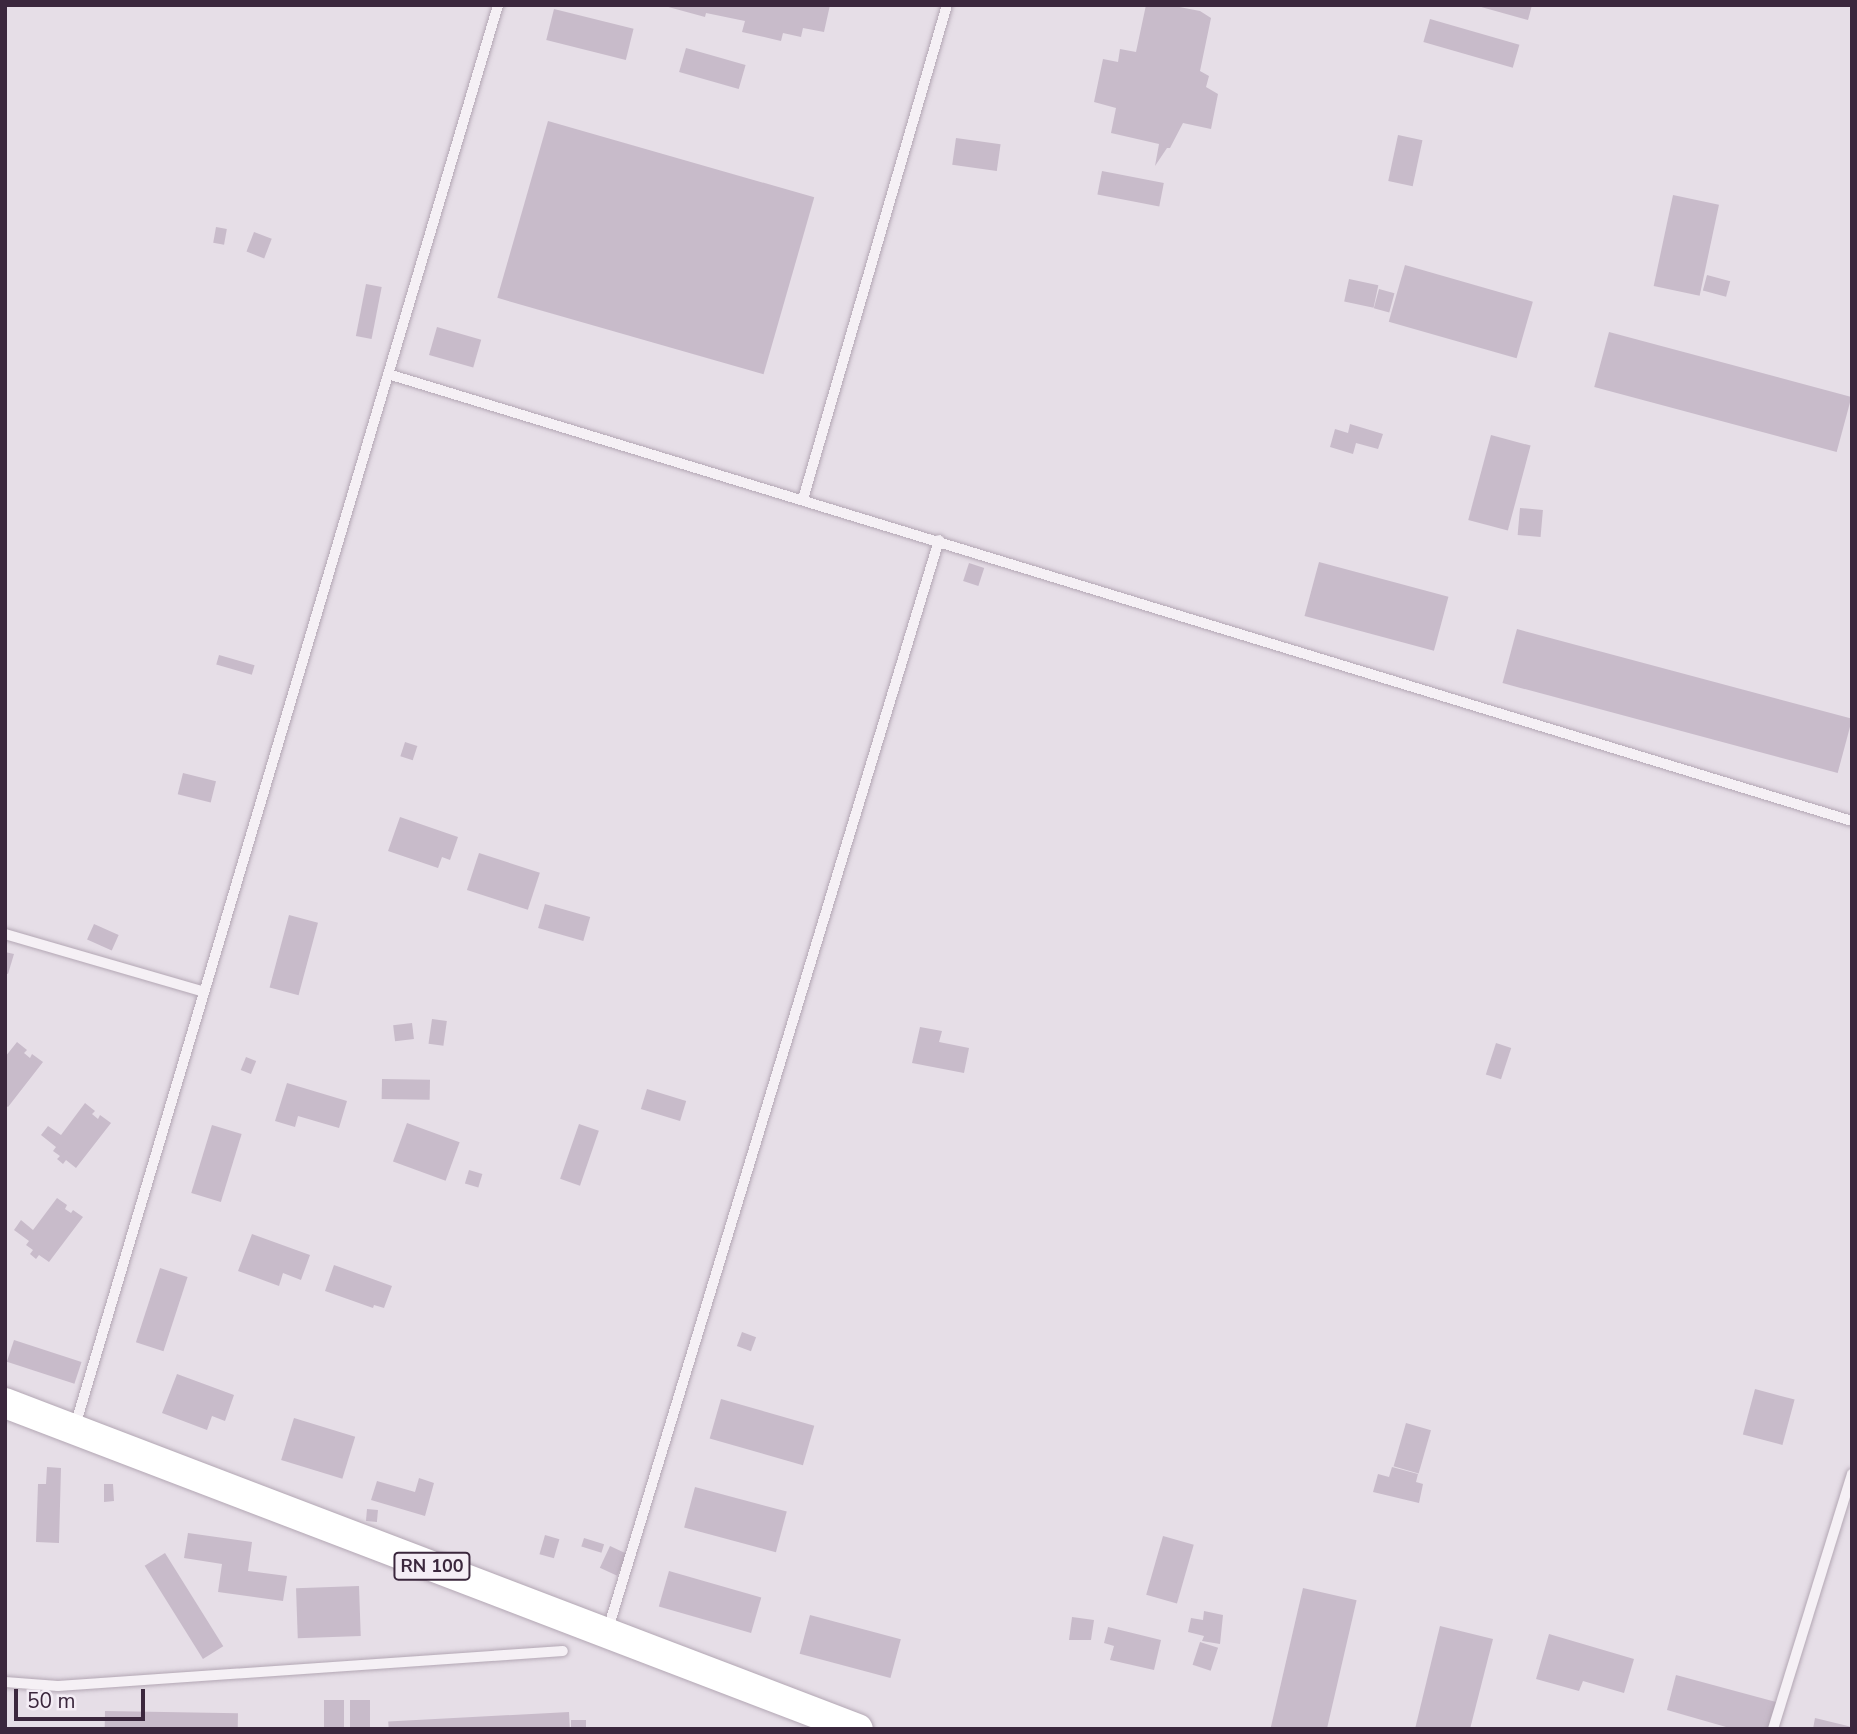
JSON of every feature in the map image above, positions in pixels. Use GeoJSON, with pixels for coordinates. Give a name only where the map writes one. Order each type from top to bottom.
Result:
{"type":"FeatureCollection","features":[{"type":"Feature","properties":{"kind":"main road","name":"RN 100"},"geometry":{"type":"LineString","coordinates":[[5,1403],[858,1729]]}},
{"type":"Feature","properties":{"kind":"lane"},"geometry":{"type":"LineString","coordinates":[[74,1430],[498,5]]}},
{"type":"Feature","properties":{"kind":"lane"},"geometry":{"type":"LineString","coordinates":[[803,499],[947,5]]}},
{"type":"Feature","properties":{"kind":"lane"},"geometry":{"type":"LineString","coordinates":[[388,374],[939,540],[1852,821]]}},
{"type":"Feature","properties":{"kind":"lane"},"geometry":{"type":"LineString","coordinates":[[607,1633],[939,540]]}},
{"type":"Feature","properties":{"kind":"lane"},"geometry":{"type":"LineString","coordinates":[[5,934],[204,992]]}},
{"type":"Feature","properties":{"kind":"lane"},"geometry":{"type":"LineString","coordinates":[[1773,1729],[1852,1474]]}},
{"type":"Feature","properties":{"kind":"lane"},"geometry":{"type":"LineString","coordinates":[[5,1682],[58,1686],[563,1650]]}},
{"type":"Feature","properties":{"kind":"building"},"geometry":{"type":"Polygon","coordinates":[[[661,5],[830,5],[824,32],[803,28],[801,37],[783,33],[781,41],[742,32],[745,21],[706,13],[705,17],[661,5]]]}},
{"type":"Feature","properties":{"kind":"building"},"geometry":{"type":"Polygon","coordinates":[[[1146,5],[1169,5],[1200,11],[1211,18],[1200,71],[1209,76],[1206,87],[1218,94],[1211,129],[1183,123],[1170,148],[1167,148],[1155,166],[1159,144],[1111,133],[1116,108],[1094,102],[1103,59],[1118,62],[1120,49],[1136,52],[1146,5]]]}},
{"type":"Feature","properties":{"kind":"building"},"geometry":{"type":"Polygon","coordinates":[[[1474,5],[1532,5],[1528,20],[1474,5]]]}},
{"type":"Feature","properties":{"kind":"building"},"geometry":{"type":"Polygon","coordinates":[[[554,9],[634,29],[626,60],[546,40],[554,9]]]}},
{"type":"Feature","properties":{"kind":"building"},"geometry":{"type":"Polygon","coordinates":[[[1430,19],[1519,45],[1513,68],[1423,42],[1430,19]]]}},
{"type":"Feature","properties":{"kind":"building"},"geometry":{"type":"Polygon","coordinates":[[[686,48],[746,65],[739,89],[679,72],[686,48]]]}},
{"type":"Feature","properties":{"kind":"building"},"geometry":{"type":"Polygon","coordinates":[[[548,121],[814,197],[764,374],[497,298],[548,121]]]}},
{"type":"Feature","properties":{"kind":"building"},"geometry":{"type":"Polygon","coordinates":[[[1398,135],[1422,140],[1413,186],[1388,181],[1398,135]]]}},
{"type":"Feature","properties":{"kind":"building"},"geometry":{"type":"Polygon","coordinates":[[[956,138],[1001,144],[997,171],[952,165],[956,138]]]}},
{"type":"Feature","properties":{"kind":"building"},"geometry":{"type":"Polygon","coordinates":[[[1102,171],[1164,183],[1159,207],[1097,195],[1102,171]]]}},
{"type":"Feature","properties":{"kind":"building"},"geometry":{"type":"Polygon","coordinates":[[[1673,195],[1719,205],[1700,296],[1654,286],[1673,195]]]}},
{"type":"Feature","properties":{"kind":"building"},"geometry":{"type":"Polygon","coordinates":[[[216,227],[227,229],[224,245],[213,243],[216,227]]]}},
{"type":"Feature","properties":{"kind":"building"},"geometry":{"type":"Polygon","coordinates":[[[254,232],[272,239],[264,258],[246,252],[254,232]]]}},
{"type":"Feature","properties":{"kind":"building"},"geometry":{"type":"Polygon","coordinates":[[[1405,265],[1533,302],[1517,358],[1389,322],[1405,265]]]}},
{"type":"Feature","properties":{"kind":"building"},"geometry":{"type":"Polygon","coordinates":[[[1707,275],[1730,281],[1726,297],[1703,290],[1707,275]]]}},
{"type":"Feature","properties":{"kind":"building"},"geometry":{"type":"Polygon","coordinates":[[[1349,279],[1378,285],[1374,308],[1344,301],[1349,279]]]}},
{"type":"Feature","properties":{"kind":"building"},"geometry":{"type":"Polygon","coordinates":[[[366,284],[382,287],[372,339],[356,336],[366,284]]]}},
{"type":"Feature","properties":{"kind":"building"},"geometry":{"type":"Polygon","coordinates":[[[1379,289],[1394,293],[1389,312],[1374,308],[1379,289]]]}},
{"type":"Feature","properties":{"kind":"building"},"geometry":{"type":"Polygon","coordinates":[[[437,327],[481,340],[473,368],[429,355],[437,327]]]}},
{"type":"Feature","properties":{"kind":"building"},"geometry":{"type":"Polygon","coordinates":[[[1609,332],[1851,397],[1837,452],[1594,387],[1609,332]]]}},
{"type":"Feature","properties":{"kind":"building"},"geometry":{"type":"Polygon","coordinates":[[[1350,424],[1383,434],[1378,449],[1356,443],[1353,454],[1330,447],[1335,429],[1348,433],[1350,424]]]}},
{"type":"Feature","properties":{"kind":"building"},"geometry":{"type":"Polygon","coordinates":[[[1491,435],[1531,446],[1508,531],[1468,520],[1491,435]]]}},
{"type":"Feature","properties":{"kind":"building"},"geometry":{"type":"Polygon","coordinates":[[[1520,508],[1543,510],[1541,537],[1518,535],[1520,508]]]}},
{"type":"Feature","properties":{"kind":"building"},"geometry":{"type":"Polygon","coordinates":[[[1319,562],[1448,597],[1434,651],[1305,616],[1319,562]]]}},
{"type":"Feature","properties":{"kind":"building"},"geometry":{"type":"Polygon","coordinates":[[[969,563],[984,568],[978,586],[963,581],[969,563]]]}},
{"type":"Feature","properties":{"kind":"building"},"geometry":{"type":"Polygon","coordinates":[[[1517,629],[1852,719],[1838,773],[1503,683],[1517,629]]]}},
{"type":"Feature","properties":{"kind":"building"},"geometry":{"type":"Polygon","coordinates":[[[219,655],[255,665],[252,675],[216,665],[219,655]]]}},
{"type":"Feature","properties":{"kind":"building"},"geometry":{"type":"Polygon","coordinates":[[[405,742],[417,746],[413,760],[400,756],[405,742]]]}},
{"type":"Feature","properties":{"kind":"building"},"geometry":{"type":"Polygon","coordinates":[[[183,773],[216,781],[211,803],[178,794],[183,773]]]}},
{"type":"Feature","properties":{"kind":"building"},"geometry":{"type":"Polygon","coordinates":[[[400,817],[458,837],[450,860],[442,857],[438,868],[388,851],[400,817]]]}},
{"type":"Feature","properties":{"kind":"building"},"geometry":{"type":"Polygon","coordinates":[[[479,853],[540,873],[528,910],[467,890],[479,853]]]}},
{"type":"Feature","properties":{"kind":"building"},"geometry":{"type":"Polygon","coordinates":[[[545,904],[590,917],[583,941],[538,928],[545,904]]]}},
{"type":"Feature","properties":{"kind":"building"},"geometry":{"type":"Polygon","coordinates":[[[289,915],[318,923],[299,995],[270,987],[289,915]]]}},
{"type":"Feature","properties":{"kind":"building"},"geometry":{"type":"Polygon","coordinates":[[[94,924],[119,935],[112,951],[87,940],[94,924]]]}},
{"type":"Feature","properties":{"kind":"building"},"geometry":{"type":"Polygon","coordinates":[[[5,952],[14,954],[8,974],[5,973],[5,952]]]}},
{"type":"Feature","properties":{"kind":"building"},"geometry":{"type":"Polygon","coordinates":[[[432,1019],[447,1021],[443,1046],[429,1044],[432,1019]]]}},
{"type":"Feature","properties":{"kind":"building"},"geometry":{"type":"Polygon","coordinates":[[[412,1023],[414,1039],[395,1041],[393,1025],[412,1023]]]}},
{"type":"Feature","properties":{"kind":"building"},"geometry":{"type":"Polygon","coordinates":[[[920,1027],[942,1031],[939,1042],[969,1048],[964,1073],[912,1063],[920,1027]]]}},
{"type":"Feature","properties":{"kind":"building"},"geometry":{"type":"Polygon","coordinates":[[[17,1042],[27,1050],[24,1053],[30,1058],[32,1054],[43,1062],[8,1107],[5,1105],[5,1057],[17,1042]]]}},
{"type":"Feature","properties":{"kind":"building"},"geometry":{"type":"Polygon","coordinates":[[[1496,1043],[1511,1048],[1501,1079],[1486,1074],[1496,1043]]]}},
{"type":"Feature","properties":{"kind":"building"},"geometry":{"type":"Polygon","coordinates":[[[246,1057],[256,1061],[251,1074],[241,1070],[246,1057]]]}},
{"type":"Feature","properties":{"kind":"building"},"geometry":{"type":"Polygon","coordinates":[[[382,1079],[430,1080],[430,1100],[382,1099],[382,1079]]]}},
{"type":"Feature","properties":{"kind":"building"},"geometry":{"type":"Polygon","coordinates":[[[287,1083],[347,1101],[339,1128],[298,1116],[295,1127],[275,1121],[287,1083]]]}},
{"type":"Feature","properties":{"kind":"building"},"geometry":{"type":"Polygon","coordinates":[[[647,1089],[686,1101],[680,1121],[641,1109],[647,1089]]]}},
{"type":"Feature","properties":{"kind":"building"},"geometry":{"type":"Polygon","coordinates":[[[85,1103],[95,1111],[92,1114],[98,1119],[100,1115],[111,1123],[76,1168],[66,1160],[63,1164],[57,1159],[60,1156],[53,1151],[56,1147],[41,1135],[48,1126],[61,1135],[85,1103]]]}},
{"type":"Feature","properties":{"kind":"building"},"geometry":{"type":"Polygon","coordinates":[[[407,1123],[460,1142],[446,1181],[393,1162],[407,1123]]]}},
{"type":"Feature","properties":{"kind":"building"},"geometry":{"type":"Polygon","coordinates":[[[579,1124],[599,1131],[580,1186],[560,1179],[579,1124]]]}},
{"type":"Feature","properties":{"kind":"building"},"geometry":{"type":"Polygon","coordinates":[[[212,1125],[242,1134],[221,1202],[191,1193],[212,1125]]]}},
{"type":"Feature","properties":{"kind":"building"},"geometry":{"type":"Polygon","coordinates":[[[469,1170],[482,1174],[478,1187],[465,1183],[469,1170]]]}},
{"type":"Feature","properties":{"kind":"building"},"geometry":{"type":"Polygon","coordinates":[[[57,1198],[67,1205],[65,1209],[71,1213],[73,1210],[83,1217],[49,1262],[39,1255],[36,1259],[30,1254],[33,1250],[26,1245],[29,1241],[14,1230],[21,1220],[33,1230],[57,1198]]]}},
{"type":"Feature","properties":{"kind":"building"},"geometry":{"type":"Polygon","coordinates":[[[252,1234],[310,1255],[301,1280],[283,1273],[279,1286],[238,1271],[252,1234]]]}},
{"type":"Feature","properties":{"kind":"building"},"geometry":{"type":"Polygon","coordinates":[[[334,1265],[392,1286],[384,1308],[374,1305],[373,1308],[325,1291],[334,1265]]]}},
{"type":"Feature","properties":{"kind":"building"},"geometry":{"type":"Polygon","coordinates":[[[160,1268],[188,1277],[163,1351],[136,1342],[160,1268]]]}},
{"type":"Feature","properties":{"kind":"building"},"geometry":{"type":"Polygon","coordinates":[[[742,1332],[756,1337],[751,1351],[737,1346],[742,1332]]]}},
{"type":"Feature","properties":{"kind":"building"},"geometry":{"type":"Polygon","coordinates":[[[14,1340],[82,1362],[74,1384],[7,1362],[14,1340]]]}},
{"type":"Feature","properties":{"kind":"building"},"geometry":{"type":"Polygon","coordinates":[[[177,1374],[234,1395],[225,1421],[212,1416],[207,1430],[162,1413],[177,1374]]]}},
{"type":"Feature","properties":{"kind":"building"},"geometry":{"type":"Polygon","coordinates":[[[1755,1389],[1795,1400],[1782,1445],[1743,1434],[1755,1389]]]}},
{"type":"Feature","properties":{"kind":"building"},"geometry":{"type":"Polygon","coordinates":[[[721,1399],[814,1426],[803,1465],[710,1438],[721,1399]]]}},
{"type":"Feature","properties":{"kind":"building"},"geometry":{"type":"Polygon","coordinates":[[[294,1418],[355,1437],[342,1479],[281,1460],[294,1418]]]}},
{"type":"Feature","properties":{"kind":"building"},"geometry":{"type":"Polygon","coordinates":[[[1406,1423],[1431,1430],[1419,1473],[1394,1466],[1406,1423]]]}},
{"type":"Feature","properties":{"kind":"building"},"geometry":{"type":"Polygon","coordinates":[[[47,1467],[61,1468],[59,1543],[36,1542],[38,1484],[46,1484],[47,1467]]]}},
{"type":"Feature","properties":{"kind":"building"},"geometry":{"type":"Polygon","coordinates":[[[1392,1467],[1418,1474],[1416,1482],[1423,1484],[1419,1503],[1373,1492],[1378,1474],[1389,1477],[1392,1467]]]}},
{"type":"Feature","properties":{"kind":"building"},"geometry":{"type":"Polygon","coordinates":[[[419,1478],[434,1483],[425,1516],[371,1500],[377,1481],[415,1492],[419,1478]]]}},
{"type":"Feature","properties":{"kind":"building"},"geometry":{"type":"Polygon","coordinates":[[[104,1484],[113,1484],[114,1501],[104,1502],[104,1484]]]}},
{"type":"Feature","properties":{"kind":"building"},"geometry":{"type":"Polygon","coordinates":[[[695,1487],[787,1512],[776,1552],[684,1528],[695,1487]]]}},
{"type":"Feature","properties":{"kind":"building"},"geometry":{"type":"Polygon","coordinates":[[[367,1509],[378,1510],[377,1522],[366,1521],[367,1509]]]}},
{"type":"Feature","properties":{"kind":"building"},"geometry":{"type":"Polygon","coordinates":[[[188,1533],[252,1542],[248,1571],[287,1576],[283,1601],[218,1592],[222,1564],[184,1558],[188,1533]]]}},
{"type":"Feature","properties":{"kind":"building"},"geometry":{"type":"Polygon","coordinates":[[[545,1535],[559,1539],[554,1558],[539,1554],[545,1535]]]}},
{"type":"Feature","properties":{"kind":"building"},"geometry":{"type":"Polygon","coordinates":[[[1163,1536],[1194,1545],[1177,1603],[1146,1595],[1163,1536]]]}},
{"type":"Feature","properties":{"kind":"building"},"geometry":{"type":"Polygon","coordinates":[[[584,1538],[604,1544],[601,1553],[581,1547],[584,1538]]]}},
{"type":"Feature","properties":{"kind":"building"},"geometry":{"type":"Polygon","coordinates":[[[610,1546],[627,1554],[617,1576],[600,1568],[610,1546]]]}},
{"type":"Feature","properties":{"kind":"building"},"geometry":{"type":"Polygon","coordinates":[[[165,1553],[223,1646],[203,1659],[145,1566],[165,1553]]]}},
{"type":"Feature","properties":{"kind":"building"},"geometry":{"type":"Polygon","coordinates":[[[669,1571],[761,1597],[751,1633],[659,1607],[669,1571]]]}},
{"type":"Feature","properties":{"kind":"building"},"geometry":{"type":"Polygon","coordinates":[[[359,1586],[361,1636],[298,1638],[296,1588],[359,1586]]]}},
{"type":"Feature","properties":{"kind":"building"},"geometry":{"type":"Polygon","coordinates":[[[1303,1588],[1357,1600],[1327,1729],[1270,1729],[1303,1588]]]}},
{"type":"Feature","properties":{"kind":"building"},"geometry":{"type":"Polygon","coordinates":[[[1204,1611],[1223,1615],[1220,1644],[1202,1641],[1204,1636],[1188,1632],[1191,1618],[1203,1620],[1204,1611]]]}},
{"type":"Feature","properties":{"kind":"building"},"geometry":{"type":"Polygon","coordinates":[[[810,1615],[901,1639],[890,1678],[800,1654],[810,1615]]]}},
{"type":"Feature","properties":{"kind":"building"},"geometry":{"type":"Polygon","coordinates":[[[1072,1617],[1094,1620],[1091,1640],[1069,1640],[1072,1617]]]}},
{"type":"Feature","properties":{"kind":"building"},"geometry":{"type":"Polygon","coordinates":[[[1440,1626],[1493,1639],[1470,1729],[1415,1729],[1440,1626]]]}},
{"type":"Feature","properties":{"kind":"building"},"geometry":{"type":"Polygon","coordinates":[[[1108,1627],[1161,1640],[1154,1670],[1110,1660],[1114,1646],[1104,1643],[1108,1627]]]}},
{"type":"Feature","properties":{"kind":"building"},"geometry":{"type":"Polygon","coordinates":[[[1549,1634],[1634,1659],[1624,1693],[1583,1681],[1579,1691],[1536,1679],[1549,1634]]]}},
{"type":"Feature","properties":{"kind":"building"},"geometry":{"type":"Polygon","coordinates":[[[1200,1642],[1218,1648],[1211,1671],[1193,1665],[1200,1642]]]}},
{"type":"Feature","properties":{"kind":"building"},"geometry":{"type":"Polygon","coordinates":[[[1676,1675],[1776,1702],[1769,1729],[1733,1729],[1667,1710],[1676,1675]]]}},
{"type":"Feature","properties":{"kind":"building"},"geometry":{"type":"Polygon","coordinates":[[[324,1700],[344,1700],[344,1729],[324,1729],[324,1700]]]}},
{"type":"Feature","properties":{"kind":"building"},"geometry":{"type":"Polygon","coordinates":[[[350,1700],[370,1700],[370,1729],[350,1729],[350,1700]]]}},
{"type":"Feature","properties":{"kind":"building"},"geometry":{"type":"Polygon","coordinates":[[[105,1711],[238,1713],[238,1729],[105,1729],[105,1711]]]}},
{"type":"Feature","properties":{"kind":"building"},"geometry":{"type":"Polygon","coordinates":[[[569,1712],[570,1729],[389,1729],[388,1721],[569,1712]]]}},
{"type":"Feature","properties":{"kind":"building"},"geometry":{"type":"Polygon","coordinates":[[[1815,1718],[1852,1727],[1852,1729],[1813,1729],[1815,1718]]]}},
{"type":"Feature","properties":{"kind":"building"},"geometry":{"type":"Polygon","coordinates":[[[571,1720],[586,1720],[586,1729],[571,1729],[571,1720]]]}}]}
